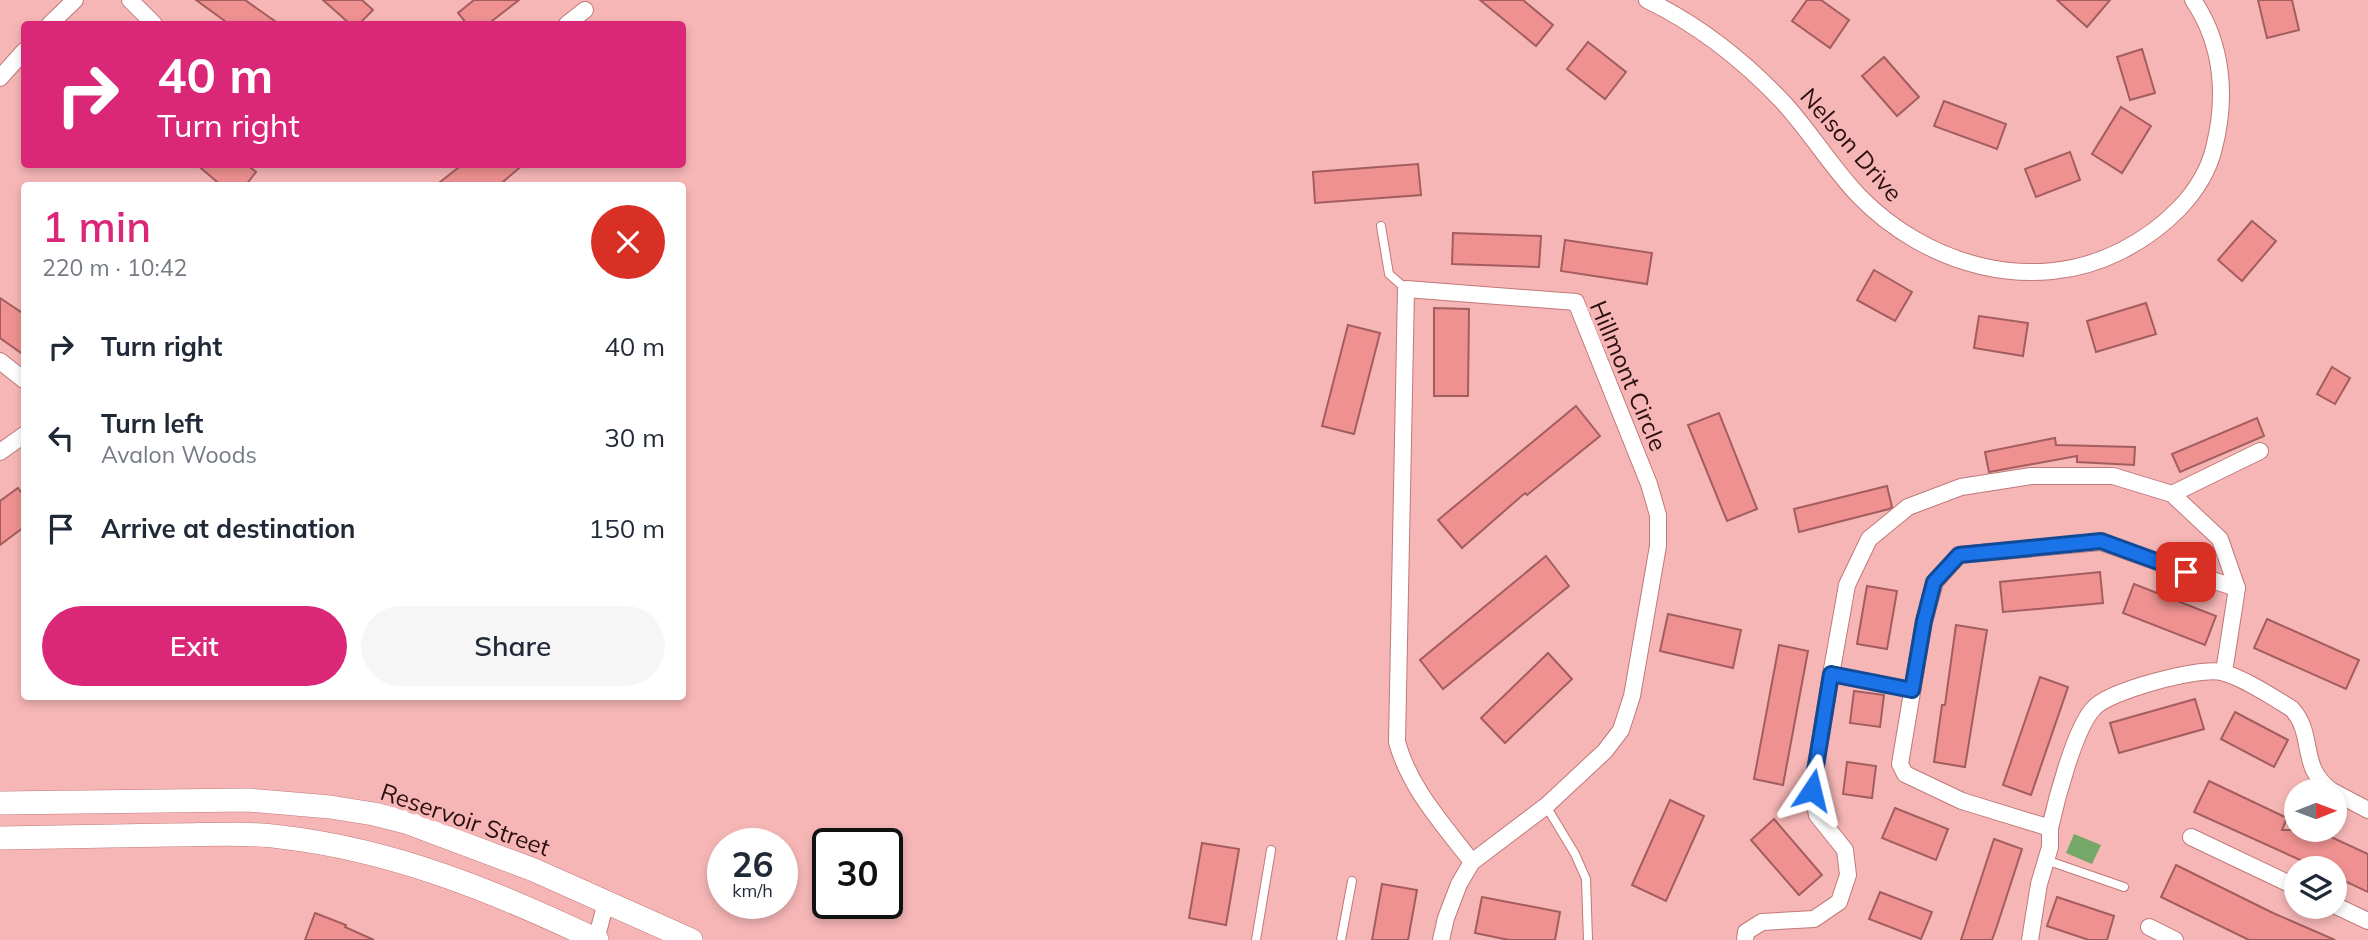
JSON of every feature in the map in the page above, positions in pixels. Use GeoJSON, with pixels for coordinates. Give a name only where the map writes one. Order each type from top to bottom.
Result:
{"type":"FeatureCollection","features":[{"type":"Feature","properties":{"kind":"main road","name":"Reservoir Street"},"geometry":{"type":"LineString","coordinates":[[0,803],[248,800],[330,807],[405,822],[534,870],[691,940]]}},
{"type":"Feature","properties":{"kind":"main road"},"geometry":{"type":"LineString","coordinates":[[0,838],[225,834],[281,836],[388,857],[425,868],[504,897],[597,940]]}},
{"type":"Feature","properties":{"kind":"street"},"geometry":{"type":"LineString","coordinates":[[53,21],[75,0]]}},
{"type":"Feature","properties":{"kind":"street"},"geometry":{"type":"LineString","coordinates":[[130,0],[151,21]]}},
{"type":"Feature","properties":{"kind":"street","name":"Nelson Drive"},"geometry":{"type":"LineString","coordinates":[[1647,0],[1690,23],[1742,62],[1790,109],[1858,195],[1908,236],[1959,261],[2002,270],[2029,272],[2083,265],[2110,257],[2130,247],[2164,224],[2200,181],[2210,162],[2218,134],[2221,87],[2213,40],[2193,0]]}},
{"type":"Feature","properties":{"kind":"street"},"geometry":{"type":"LineString","coordinates":[[571,21],[585,10]]}},
{"type":"Feature","properties":{"kind":"street"},"geometry":{"type":"LineString","coordinates":[[1,74],[21,54]]}},
{"type":"Feature","properties":{"kind":"street"},"geometry":{"type":"LineString","coordinates":[[1406,289],[1397,742],[1404,766],[1414,784],[1472,862]]}},
{"type":"Feature","properties":{"kind":"street","name":"Hillmont Circle"},"geometry":{"type":"LineString","coordinates":[[1406,289],[1576,302],[1649,484],[1658,515],[1658,546],[1632,696],[1621,730],[1605,751],[1546,806],[1472,862],[1459,884],[1441,940]]}},
{"type":"Feature","properties":{"kind":"street"},"geometry":{"type":"LineString","coordinates":[[0,361],[21,378]]}},
{"type":"Feature","properties":{"kind":"street"},"geometry":{"type":"LineString","coordinates":[[0,453],[21,437]]}},
{"type":"Feature","properties":{"kind":"street"},"geometry":{"type":"LineString","coordinates":[[2172,494],[2260,451]]}},
{"type":"Feature","properties":{"kind":"street"},"geometry":{"type":"LineString","coordinates":[[1745,940],[1746,932],[1762,922],[1814,919],[1839,902],[1848,875],[1844,850],[1817,815],[1812,790],[1831,674],[1847,585],[1869,539],[1908,506],[1961,486],[2031,476],[2113,476],[2172,494],[2220,539],[2237,588],[2224,673]]}},
{"type":"Feature","properties":{"kind":"street"},"geometry":{"type":"LineString","coordinates":[[2050,828],[1962,801],[1905,774],[1900,764],[1924,621],[1934,582],[1959,555],[2101,541],[2237,588]]}},
{"type":"Feature","properties":{"kind":"street"},"geometry":{"type":"LineString","coordinates":[[2029,940],[2039,884],[2050,847],[2050,828],[2056,800],[2076,743],[2092,709],[2104,699],[2116,693],[2203,671],[2224,673],[2292,709],[2302,725],[2311,767],[2318,779]]}},
{"type":"Feature","properties":{"kind":"street"},"geometry":{"type":"LineString","coordinates":[[2347,799],[2368,810]]}},
{"type":"Feature","properties":{"kind":"street"},"geometry":{"type":"LineString","coordinates":[[2191,837],[2284,881]]}},
{"type":"Feature","properties":{"kind":"street"},"geometry":{"type":"LineString","coordinates":[[597,940],[606,902]]}},
{"type":"Feature","properties":{"kind":"street"},"geometry":{"type":"LineString","coordinates":[[2347,911],[2368,921]]}},
{"type":"Feature","properties":{"kind":"street"},"geometry":{"type":"LineString","coordinates":[[2149,927],[2175,940]]}},
{"type":"Feature","properties":{"kind":"lane"},"geometry":{"type":"LineString","coordinates":[[1381,226],[1389,274],[1406,289]]}},
{"type":"Feature","properties":{"kind":"lane"},"geometry":{"type":"LineString","coordinates":[[1831,674],[1912,690]]}},
{"type":"Feature","properties":{"kind":"lane"},"geometry":{"type":"LineString","coordinates":[[1546,806],[1575,854],[1586,879],[1588,940]]}},
{"type":"Feature","properties":{"kind":"lane"},"geometry":{"type":"LineString","coordinates":[[1256,940],[1271,850]]}},
{"type":"Feature","properties":{"kind":"lane"},"geometry":{"type":"LineString","coordinates":[[2046,860],[2124,887]]}},
{"type":"Feature","properties":{"kind":"lane"},"geometry":{"type":"LineString","coordinates":[[1341,940],[1352,881]]}},
{"type":"Feature","properties":{"kind":"green space"},"geometry":{"type":"Polygon","coordinates":[[[2074,834],[2101,845],[2092,864],[2066,853],[2074,834]]]}},
{"type":"Feature","properties":{"kind":"building"},"geometry":{"type":"Polygon","coordinates":[[[196,0],[245,0],[275,21],[225,21],[196,0]]]}},
{"type":"Feature","properties":{"kind":"building"},"geometry":{"type":"Polygon","coordinates":[[[323,0],[362,0],[373,10],[362,21],[347,21],[323,0]]]}},
{"type":"Feature","properties":{"kind":"building"},"geometry":{"type":"Polygon","coordinates":[[[474,0],[519,0],[492,21],[465,21],[458,13],[474,0]]]}},
{"type":"Feature","properties":{"kind":"building"},"geometry":{"type":"Polygon","coordinates":[[[1480,0],[1523,0],[1553,25],[1536,46],[1480,0]]]}},
{"type":"Feature","properties":{"kind":"building"},"geometry":{"type":"Polygon","coordinates":[[[1807,0],[1821,0],[1849,20],[1830,48],[1792,21],[1807,0]]]}},
{"type":"Feature","properties":{"kind":"building"},"geometry":{"type":"Polygon","coordinates":[[[2057,0],[2110,0],[2087,27],[2057,0]]]}},
{"type":"Feature","properties":{"kind":"building"},"geometry":{"type":"Polygon","coordinates":[[[2258,0],[2292,0],[2299,30],[2267,38],[2258,0]]]}},
{"type":"Feature","properties":{"kind":"building"},"geometry":{"type":"Polygon","coordinates":[[[1588,42],[1626,72],[1605,99],[1567,69],[1588,42]]]}},
{"type":"Feature","properties":{"kind":"building"},"geometry":{"type":"Polygon","coordinates":[[[2142,49],[2155,93],[2130,100],[2117,57],[2142,49]]]}},
{"type":"Feature","properties":{"kind":"building"},"geometry":{"type":"Polygon","coordinates":[[[1884,57],[1919,97],[1897,116],[1862,76],[1884,57]]]}},
{"type":"Feature","properties":{"kind":"building"},"geometry":{"type":"Polygon","coordinates":[[[1944,101],[2006,124],[1997,149],[1934,126],[1944,101]]]}},
{"type":"Feature","properties":{"kind":"building"},"geometry":{"type":"Polygon","coordinates":[[[2121,107],[2151,126],[2122,173],[2092,154],[2121,107]]]}},
{"type":"Feature","properties":{"kind":"building"},"geometry":{"type":"Polygon","coordinates":[[[2070,152],[2080,180],[2036,197],[2025,169],[2070,152]]]}},
{"type":"Feature","properties":{"kind":"building"},"geometry":{"type":"Polygon","coordinates":[[[1418,164],[1421,195],[1315,203],[1313,172],[1418,164]]]}},
{"type":"Feature","properties":{"kind":"building"},"geometry":{"type":"Polygon","coordinates":[[[201,168],[251,168],[256,172],[248,182],[217,182],[201,168]]]}},
{"type":"Feature","properties":{"kind":"building"},"geometry":{"type":"Polygon","coordinates":[[[458,168],[519,168],[503,182],[440,182],[458,168]]]}},
{"type":"Feature","properties":{"kind":"building"},"geometry":{"type":"Polygon","coordinates":[[[2252,221],[2276,241],[2242,281],[2218,260],[2252,221]]]}},
{"type":"Feature","properties":{"kind":"building"},"geometry":{"type":"Polygon","coordinates":[[[1453,233],[1541,236],[1539,267],[1452,264],[1453,233]]]}},
{"type":"Feature","properties":{"kind":"building"},"geometry":{"type":"Polygon","coordinates":[[[1565,240],[1652,253],[1647,284],[1561,271],[1565,240]]]}},
{"type":"Feature","properties":{"kind":"building"},"geometry":{"type":"Polygon","coordinates":[[[1874,270],[1912,292],[1895,321],[1857,300],[1874,270]]]}},
{"type":"Feature","properties":{"kind":"building"},"geometry":{"type":"Polygon","coordinates":[[[0,298],[21,312],[21,353],[0,338],[0,298]]]}},
{"type":"Feature","properties":{"kind":"building"},"geometry":{"type":"Polygon","coordinates":[[[2146,303],[2156,334],[2096,352],[2087,321],[2146,303]]]}},
{"type":"Feature","properties":{"kind":"building"},"geometry":{"type":"Polygon","coordinates":[[[1434,308],[1469,309],[1468,396],[1434,396],[1434,308]]]}},
{"type":"Feature","properties":{"kind":"building"},"geometry":{"type":"Polygon","coordinates":[[[1979,316],[2028,323],[2023,356],[1974,348],[1979,316]]]}},
{"type":"Feature","properties":{"kind":"building"},"geometry":{"type":"Polygon","coordinates":[[[1348,325],[1380,333],[1354,434],[1322,426],[1348,325]]]}},
{"type":"Feature","properties":{"kind":"building"},"geometry":{"type":"Polygon","coordinates":[[[2332,367],[2350,378],[2335,404],[2317,394],[2332,367]]]}},
{"type":"Feature","properties":{"kind":"building"},"geometry":{"type":"Polygon","coordinates":[[[1576,406],[1600,436],[1527,495],[1525,493],[1462,548],[1438,520],[1576,406]]]}},
{"type":"Feature","properties":{"kind":"building"},"geometry":{"type":"Polygon","coordinates":[[[1719,413],[1757,509],[1727,521],[1688,425],[1719,413]]]}},
{"type":"Feature","properties":{"kind":"building"},"geometry":{"type":"Polygon","coordinates":[[[2257,418],[2264,436],[2180,472],[2172,454],[2257,418]]]}},
{"type":"Feature","properties":{"kind":"building"},"geometry":{"type":"Polygon","coordinates":[[[2055,438],[2056,445],[2135,447],[2134,465],[2077,462],[2077,456],[1989,472],[1985,452],[2055,438]]]}},
{"type":"Feature","properties":{"kind":"building"},"geometry":{"type":"Polygon","coordinates":[[[1887,486],[1892,507],[1889,509],[1799,532],[1794,509],[1887,486]]]}},
{"type":"Feature","properties":{"kind":"building"},"geometry":{"type":"Polygon","coordinates":[[[18,488],[21,492],[21,529],[0,545],[0,501],[18,488]]]}},
{"type":"Feature","properties":{"kind":"building"},"geometry":{"type":"Polygon","coordinates":[[[1546,556],[1569,586],[1443,689],[1420,660],[1546,556]]]}},
{"type":"Feature","properties":{"kind":"building"},"geometry":{"type":"Polygon","coordinates":[[[2100,572],[2103,603],[2003,612],[2000,582],[2100,572]]]}},
{"type":"Feature","properties":{"kind":"building"},"geometry":{"type":"Polygon","coordinates":[[[2134,584],[2216,616],[2205,645],[2123,613],[2134,584]]]}},
{"type":"Feature","properties":{"kind":"building"},"geometry":{"type":"Polygon","coordinates":[[[1867,586],[1897,591],[1887,649],[1857,644],[1867,586]]]}},
{"type":"Feature","properties":{"kind":"building"},"geometry":{"type":"Polygon","coordinates":[[[1668,614],[1741,630],[1733,668],[1660,651],[1668,614]]]}},
{"type":"Feature","properties":{"kind":"building"},"geometry":{"type":"Polygon","coordinates":[[[2267,619],[2359,660],[2346,689],[2254,648],[2267,619]]]}},
{"type":"Feature","properties":{"kind":"building"},"geometry":{"type":"Polygon","coordinates":[[[1956,625],[1987,630],[1965,767],[1934,762],[1956,625]]]}},
{"type":"Feature","properties":{"kind":"building"},"geometry":{"type":"Polygon","coordinates":[[[1779,645],[1808,651],[1783,785],[1754,779],[1779,645]]]}},
{"type":"Feature","properties":{"kind":"building"},"geometry":{"type":"Polygon","coordinates":[[[1548,653],[1572,679],[1505,743],[1481,718],[1548,653]]]}},
{"type":"Feature","properties":{"kind":"building"},"geometry":{"type":"Polygon","coordinates":[[[2040,677],[2068,687],[2031,795],[2003,785],[2040,677]]]}},
{"type":"Feature","properties":{"kind":"building"},"geometry":{"type":"Polygon","coordinates":[[[1854,691],[1884,695],[1880,727],[1850,723],[1854,691]]]}},
{"type":"Feature","properties":{"kind":"building"},"geometry":{"type":"Polygon","coordinates":[[[2195,699],[2204,729],[2119,753],[2110,723],[2195,699]]]}},
{"type":"Feature","properties":{"kind":"building"},"geometry":{"type":"Polygon","coordinates":[[[2235,712],[2288,740],[2274,767],[2221,739],[2235,712]]]}},
{"type":"Feature","properties":{"kind":"building"},"geometry":{"type":"Polygon","coordinates":[[[1847,762],[1876,766],[1872,798],[1843,794],[1847,762]]]}},
{"type":"Feature","properties":{"kind":"building"},"geometry":{"type":"Polygon","coordinates":[[[2209,781],[2284,817],[2284,842],[2342,842],[2368,854],[2368,892],[2347,882],[2347,856],[2291,856],[2194,812],[2209,781]]]}},
{"type":"Feature","properties":{"kind":"building"},"geometry":{"type":"Polygon","coordinates":[[[1670,800],[1704,816],[1666,901],[1632,885],[1670,800]]]}},
{"type":"Feature","properties":{"kind":"building"},"geometry":{"type":"Polygon","coordinates":[[[1895,808],[1948,829],[1936,860],[1882,838],[1895,808]]]}},
{"type":"Feature","properties":{"kind":"building"},"geometry":{"type":"Polygon","coordinates":[[[1774,819],[1822,875],[1799,895],[1751,840],[1774,819]]]}},
{"type":"Feature","properties":{"kind":"building"},"geometry":{"type":"Polygon","coordinates":[[[1994,839],[2022,849],[1997,926],[1992,940],[1961,940],[1994,839]]]}},
{"type":"Feature","properties":{"kind":"building"},"geometry":{"type":"Polygon","coordinates":[[[1202,843],[1239,849],[1226,925],[1189,918],[1202,843]]]}},
{"type":"Feature","properties":{"kind":"building"},"geometry":{"type":"Polygon","coordinates":[[[2176,865],[2284,919],[2335,940],[2249,940],[2161,897],[2176,865]]]}},
{"type":"Feature","properties":{"kind":"building"},"geometry":{"type":"Polygon","coordinates":[[[1382,884],[1417,890],[1408,940],[1372,940],[1382,884]]]}},
{"type":"Feature","properties":{"kind":"building"},"geometry":{"type":"Polygon","coordinates":[[[1880,892],[1932,912],[1921,939],[1869,919],[1880,892]]]}},
{"type":"Feature","properties":{"kind":"building"},"geometry":{"type":"Polygon","coordinates":[[[1482,897],[1560,912],[1555,940],[1509,940],[1475,933],[1482,897]]]}},
{"type":"Feature","properties":{"kind":"building"},"geometry":{"type":"Polygon","coordinates":[[[2057,897],[2114,916],[2107,940],[2089,940],[2047,926],[2057,897]]]}},
{"type":"Feature","properties":{"kind":"building"},"geometry":{"type":"Polygon","coordinates":[[[315,913],[346,925],[345,927],[374,940],[305,940],[315,913]]]}},
{"type":"Feature","properties":{"kind":"route"},"geometry":{"type":"LineString","coordinates":[[1812,790],[1831,674],[1912,690],[1934,582],[1959,555],[2101,541],[2186,572]]}}]}
